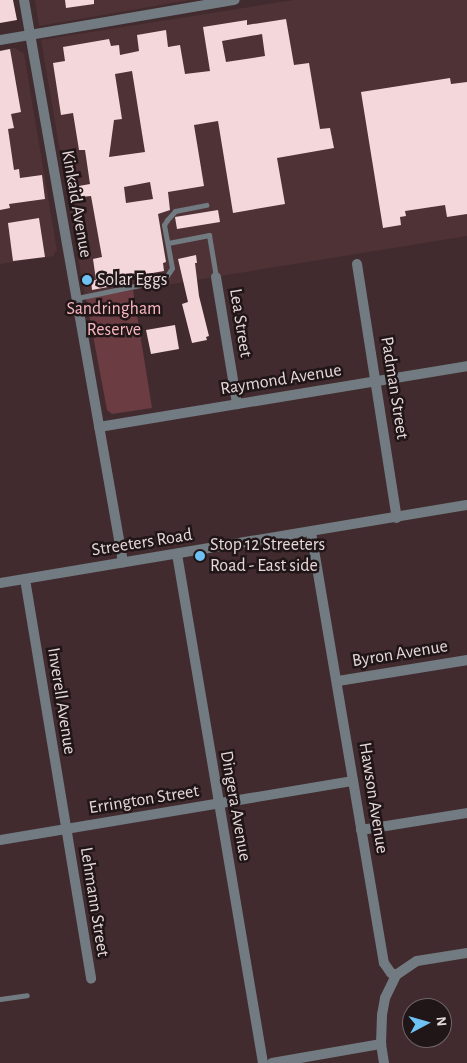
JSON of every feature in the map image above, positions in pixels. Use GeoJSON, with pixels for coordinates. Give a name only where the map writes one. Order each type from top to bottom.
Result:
{"type":"FeatureCollection","features":[{"type":"Feature","properties":{"kind":"street","name":"Kinkaid Avenue"},"geometry":{"type":"LineString","coordinates":[[24,0],[123,562]]}},
{"type":"Feature","properties":{"kind":"street"},"geometry":{"type":"LineString","coordinates":[[0,40],[235,0]]}},
{"type":"Feature","properties":{"kind":"street","name":"Padman Street"},"geometry":{"type":"LineString","coordinates":[[357,264],[377,381],[397,518]]}},
{"type":"Feature","properties":{"kind":"street","name":"Lea Street"},"geometry":{"type":"LineString","coordinates":[[216,278],[237,404]]}},
{"type":"Feature","properties":{"kind":"street","name":"Raymond Avenue"},"geometry":{"type":"LineString","coordinates":[[99,427],[467,366]]}},
{"type":"Feature","properties":{"kind":"street","name":"Streeters Road"},"geometry":{"type":"LineString","coordinates":[[0,583],[467,505]]}},
{"type":"Feature","properties":{"kind":"street","name":"Hawson Avenue"},"geometry":{"type":"LineString","coordinates":[[311,532],[338,681],[384,962],[391,973],[396,974]]}},
{"type":"Feature","properties":{"kind":"street","name":"Dingera Avenue"},"geometry":{"type":"LineString","coordinates":[[178,554],[218,804],[263,1063]]}},
{"type":"Feature","properties":{"kind":"street","name":"Inverell Avenue"},"geometry":{"type":"LineString","coordinates":[[25,579],[66,829]]}},
{"type":"Feature","properties":{"kind":"street","name":"Byron Avenue"},"geometry":{"type":"LineString","coordinates":[[338,681],[467,660]]}},
{"type":"Feature","properties":{"kind":"street","name":"Errington Street"},"geometry":{"type":"LineString","coordinates":[[0,840],[353,781]]}},
{"type":"Feature","properties":{"kind":"street"},"geometry":{"type":"LineString","coordinates":[[361,830],[467,812]]}},
{"type":"Feature","properties":{"kind":"street","name":"Lehmann Street"},"geometry":{"type":"LineString","coordinates":[[66,829],[91,979]]}},
{"type":"Feature","properties":{"kind":"street"},"geometry":{"type":"LineString","coordinates":[[384,1063],[381,1044],[386,998],[396,974],[417,962],[467,953]]}},
{"type":"Feature","properties":{"kind":"street"},"geometry":{"type":"LineString","coordinates":[[272,1063],[381,1044]]}},
{"type":"Feature","properties":{"kind":"lane"},"geometry":{"type":"LineString","coordinates":[[76,298],[164,280],[172,268],[164,225],[175,211],[206,205]]}},
{"type":"Feature","properties":{"kind":"lane"},"geometry":{"type":"LineString","coordinates":[[168,243],[209,235],[216,278]]}},
{"type":"Feature","properties":{"kind":"lane"},"geometry":{"type":"LineString","coordinates":[[0,999],[27,995]]}},
{"type":"Feature","properties":{"kind":"shaded area"},"geometry":{"type":"Polygon","coordinates":[[[35,0],[190,0],[39,26],[35,0]]]}},
{"type":"Feature","properties":{"kind":"shaded area"},"geometry":{"type":"Polygon","coordinates":[[[294,0],[467,0],[467,236],[85,298],[41,40],[294,0]]]}},
{"type":"Feature","properties":{"kind":"shaded area"},"geometry":{"type":"Polygon","coordinates":[[[15,48],[24,54],[57,251],[54,252],[54,256],[0,264],[0,50],[15,48]]]}},
{"type":"Feature","properties":{"kind":"green space","name":"Sandringham Reserve"},"geometry":{"type":"Polygon","coordinates":[[[133,290],[152,408],[112,414],[107,410],[86,298],[133,290]]]}},
{"type":"Feature","properties":{"kind":"building"},"geometry":{"type":"Polygon","coordinates":[[[0,0],[13,0],[17,20],[0,23],[0,0]]]}},
{"type":"Feature","properties":{"kind":"building"},"geometry":{"type":"Polygon","coordinates":[[[65,0],[94,0],[94,4],[66,8],[65,0]]]}},
{"type":"Feature","properties":{"kind":"building"},"geometry":{"type":"Polygon","coordinates":[[[286,19],[294,65],[309,63],[320,129],[330,128],[334,148],[277,158],[285,204],[233,213],[218,121],[194,125],[204,186],[168,192],[170,210],[158,214],[166,262],[163,263],[164,271],[129,277],[129,283],[92,290],[91,281],[96,280],[93,259],[102,257],[91,196],[81,197],[79,186],[90,184],[85,150],[79,150],[73,113],[61,115],[53,63],[65,61],[63,47],[109,39],[111,46],[119,45],[120,55],[139,51],[137,35],[166,30],[168,47],[180,45],[185,74],[210,71],[203,27],[247,20],[247,25],[286,19]],[[262,34],[222,41],[226,62],[265,56],[262,34]],[[132,71],[115,74],[122,119],[114,120],[109,157],[145,152],[132,71]],[[150,182],[124,187],[126,203],[153,199],[150,182]]]}},
{"type":"Feature","properties":{"kind":"building"},"geometry":{"type":"Polygon","coordinates":[[[10,49],[21,112],[11,114],[14,128],[8,129],[14,170],[19,169],[20,178],[42,175],[45,199],[9,204],[10,208],[0,210],[0,51],[10,49]]]}},
{"type":"Feature","properties":{"kind":"building"},"geometry":{"type":"Polygon","coordinates":[[[450,78],[451,84],[467,82],[467,214],[447,217],[445,205],[405,211],[406,216],[400,217],[401,225],[383,228],[361,92],[450,78]]]}},
{"type":"Feature","properties":{"kind":"building"},"geometry":{"type":"Polygon","coordinates":[[[218,210],[220,222],[177,229],[175,217],[218,210]]]}},
{"type":"Feature","properties":{"kind":"building"},"geometry":{"type":"Polygon","coordinates":[[[39,218],[45,257],[13,261],[8,223],[39,218]]]}},
{"type":"Feature","properties":{"kind":"building"},"geometry":{"type":"Polygon","coordinates":[[[196,255],[197,263],[195,263],[199,296],[209,336],[206,337],[207,340],[192,343],[182,304],[188,302],[178,259],[196,255]]]}},
{"type":"Feature","properties":{"kind":"building"},"geometry":{"type":"Polygon","coordinates":[[[175,325],[179,349],[151,354],[146,330],[175,325]]]}},
{"type":"Feature","properties":{"kind":"place","name":"Solar Eggs"},"geometry":{"type":"Point","coordinates":[87,280]}},
{"type":"Feature","properties":{"kind":"place","name":"Stop 12 Streeters Road - East side"},"geometry":{"type":"Point","coordinates":[200,556]}}]}
